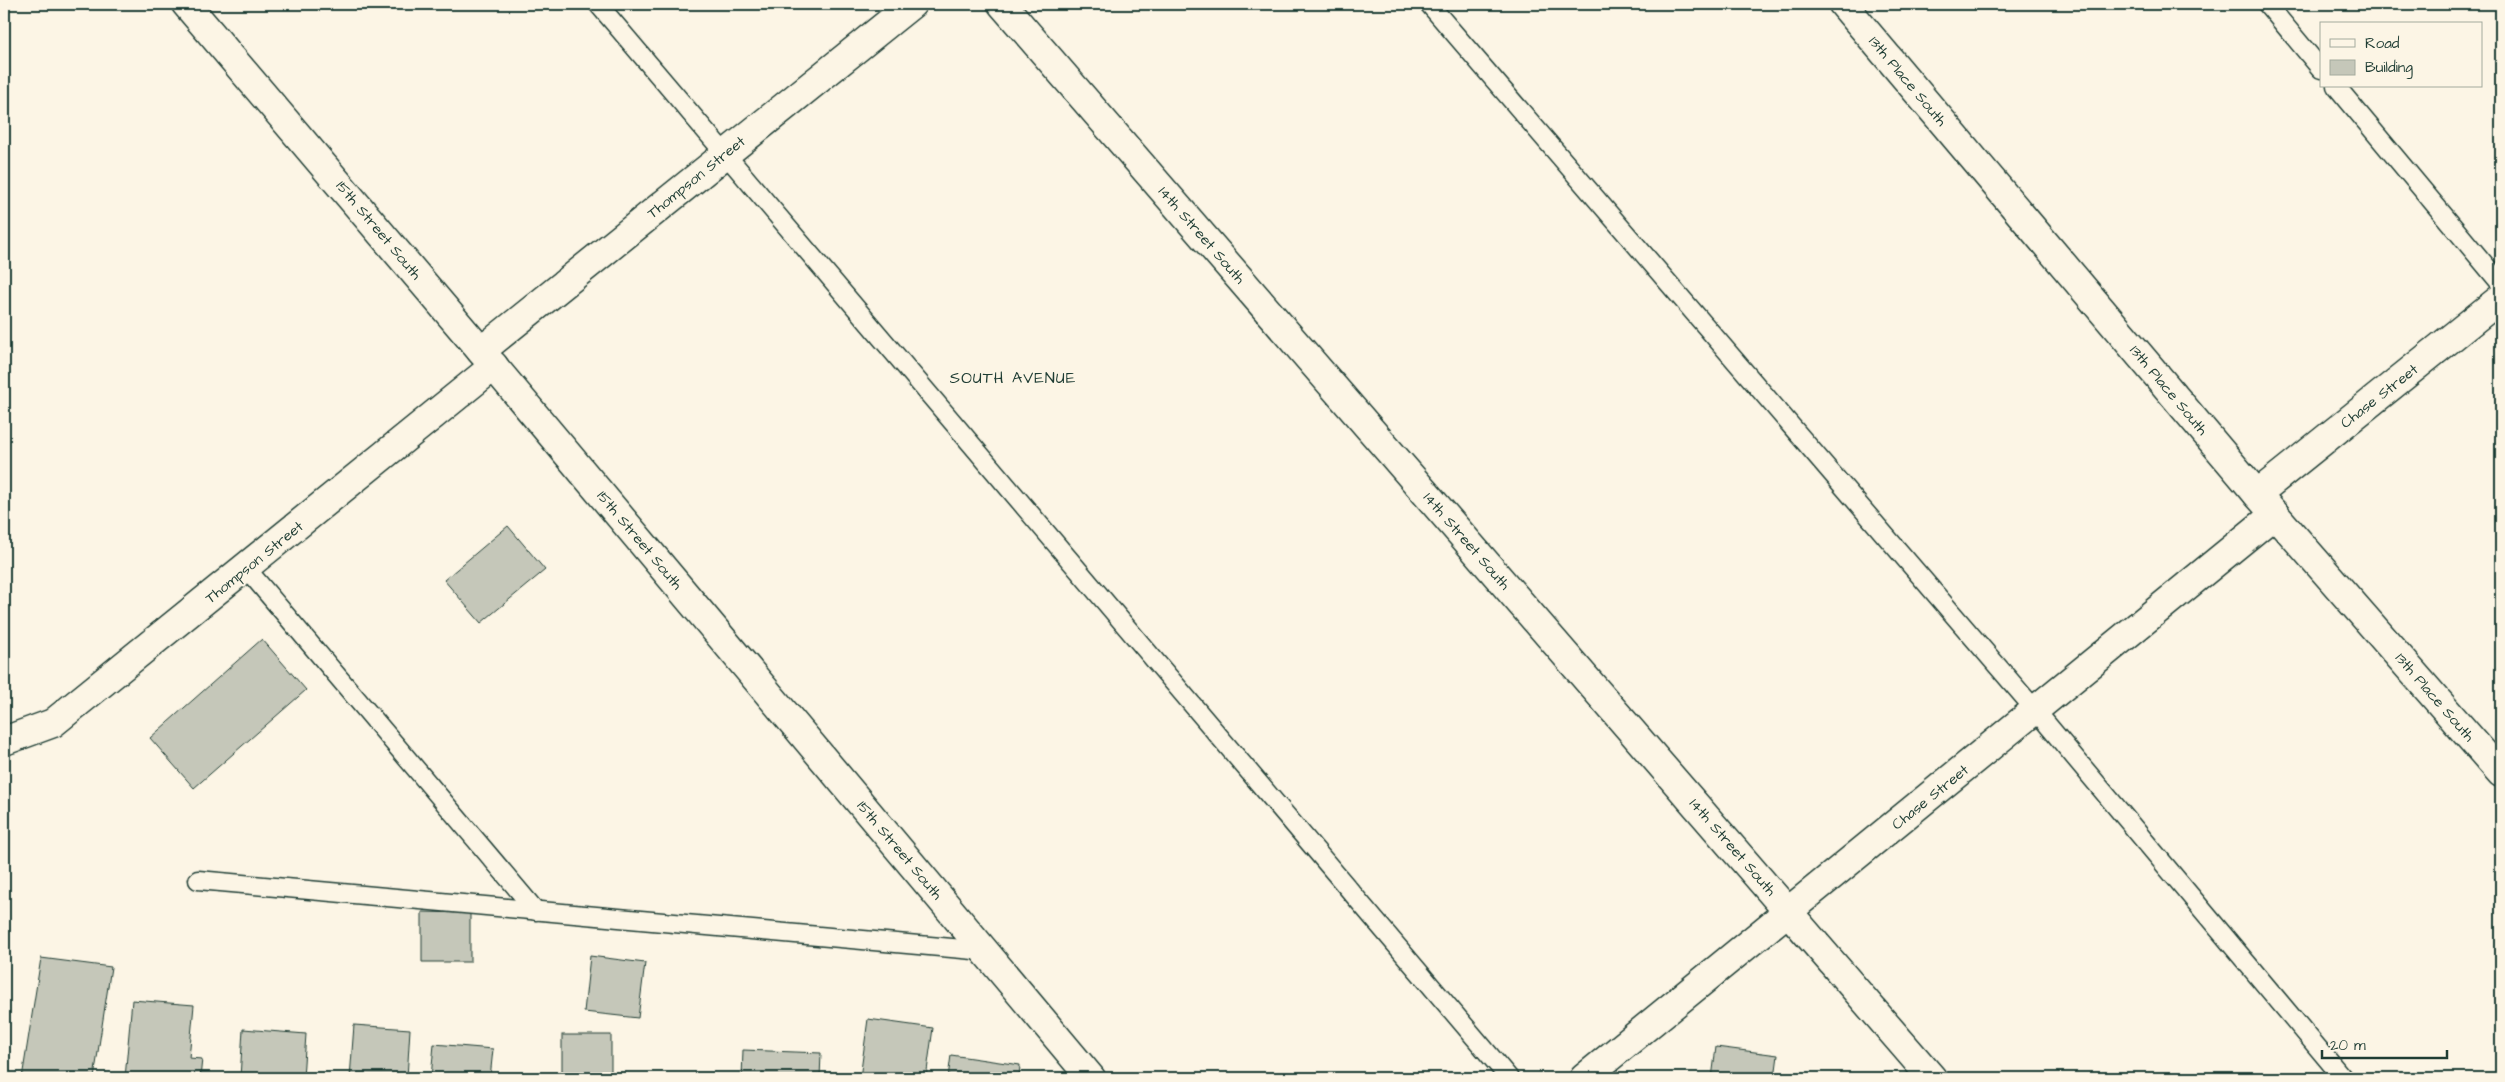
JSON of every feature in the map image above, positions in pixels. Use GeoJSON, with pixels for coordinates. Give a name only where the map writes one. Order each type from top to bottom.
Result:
{"type":"FeatureCollection","features":[{"type":"Feature","properties":{"kind":"street","name":"15th Street South"},"geometry":{"type":"LineString","coordinates":[[186,4],[488,359],[1091,1078]]}},
{"type":"Feature","properties":{"kind":"street","name":"Thompson Street"},"geometry":{"type":"LineString","coordinates":[[4,741],[53,723],[246,568],[726,154],[912,4]]}},
{"type":"Feature","properties":{"kind":"street","name":"14th Street South"},"geometry":{"type":"LineString","coordinates":[[1002,4],[1932,1078]]}},
{"type":"Feature","properties":{"kind":"street","name":"13th Place South"},"geometry":{"type":"LineString","coordinates":[[1842,4],[2257,494],[2501,773]]}},
{"type":"Feature","properties":{"kind":"street","name":"Chase Street"},"geometry":{"type":"LineString","coordinates":[[2257,494],[2501,298]]}},
{"type":"Feature","properties":{"kind":"street","name":"Chase Street"},"geometry":{"type":"LineString","coordinates":[[1584,1078],[2036,712],[2275,514]]}},
{"type":"Feature","properties":{"kind":"lane"},"geometry":{"type":"LineString","coordinates":[[598,4],[1509,1078]]}},
{"type":"Feature","properties":{"kind":"lane"},"geometry":{"type":"LineString","coordinates":[[1429,4],[2036,712],[2343,1078]]}},
{"type":"Feature","properties":{"kind":"lane"},"geometry":{"type":"LineString","coordinates":[[2267,4],[2320,68]]}},
{"type":"Feature","properties":{"kind":"lane"},"geometry":{"type":"LineString","coordinates":[[2338,88],[2501,284]]}},
{"type":"Feature","properties":{"kind":"lane"},"geometry":{"type":"LineString","coordinates":[[246,568],[536,911]]}},
{"type":"Feature","properties":{"kind":"lane"},"geometry":{"type":"LineString","coordinates":[[198,880],[985,951]]}},
{"type":"Feature","properties":{"kind":"building"},"geometry":{"type":"Polygon","coordinates":[[[508,526],[545,570],[481,623],[444,580],[508,526]]]}},
{"type":"Feature","properties":{"kind":"building"},"geometry":{"type":"Polygon","coordinates":[[[262,639],[306,690],[194,788],[150,738],[262,639]]]}},
{"type":"Feature","properties":{"kind":"building"},"geometry":{"type":"Polygon","coordinates":[[[422,912],[470,913],[470,962],[422,962],[422,912]]]}},
{"type":"Feature","properties":{"kind":"building"},"geometry":{"type":"Polygon","coordinates":[[[590,956],[645,963],[638,1018],[584,1012],[590,956]]]}},
{"type":"Feature","properties":{"kind":"building"},"geometry":{"type":"Polygon","coordinates":[[[41,958],[111,967],[94,1078],[22,1078],[41,958]]]}},
{"type":"Feature","properties":{"kind":"building"},"geometry":{"type":"Polygon","coordinates":[[[132,1000],[194,1005],[189,1058],[202,1059],[200,1078],[125,1078],[132,1000]]]}},
{"type":"Feature","properties":{"kind":"building"},"geometry":{"type":"Polygon","coordinates":[[[868,1019],[933,1028],[926,1078],[860,1078],[868,1019]]]}},
{"type":"Feature","properties":{"kind":"building"},"geometry":{"type":"Polygon","coordinates":[[[354,1025],[410,1029],[407,1078],[350,1078],[354,1025]]]}},
{"type":"Feature","properties":{"kind":"building"},"geometry":{"type":"Polygon","coordinates":[[[243,1029],[306,1034],[303,1078],[240,1078],[243,1029]]]}},
{"type":"Feature","properties":{"kind":"building"},"geometry":{"type":"Polygon","coordinates":[[[562,1035],[611,1035],[611,1078],[562,1078],[562,1035]]]}},
{"type":"Feature","properties":{"kind":"building"},"geometry":{"type":"Polygon","coordinates":[[[434,1044],[493,1049],[490,1078],[431,1078],[434,1044]]]}},
{"type":"Feature","properties":{"kind":"building"},"geometry":{"type":"Polygon","coordinates":[[[1716,1047],[1778,1055],[1775,1078],[1712,1078],[1716,1047]]]}},
{"type":"Feature","properties":{"kind":"building"},"geometry":{"type":"Polygon","coordinates":[[[743,1050],[821,1053],[820,1078],[742,1078],[743,1050]]]}},
{"type":"Feature","properties":{"kind":"building"},"geometry":{"type":"Polygon","coordinates":[[[951,1055],[1020,1065],[1019,1078],[948,1078],[951,1055]]]}},
{"type":"Feature","properties":{"kind":"district","name":"SOUTH AVENUE"},"geometry":{"type":"Point","coordinates":[1013,377]}}]}
